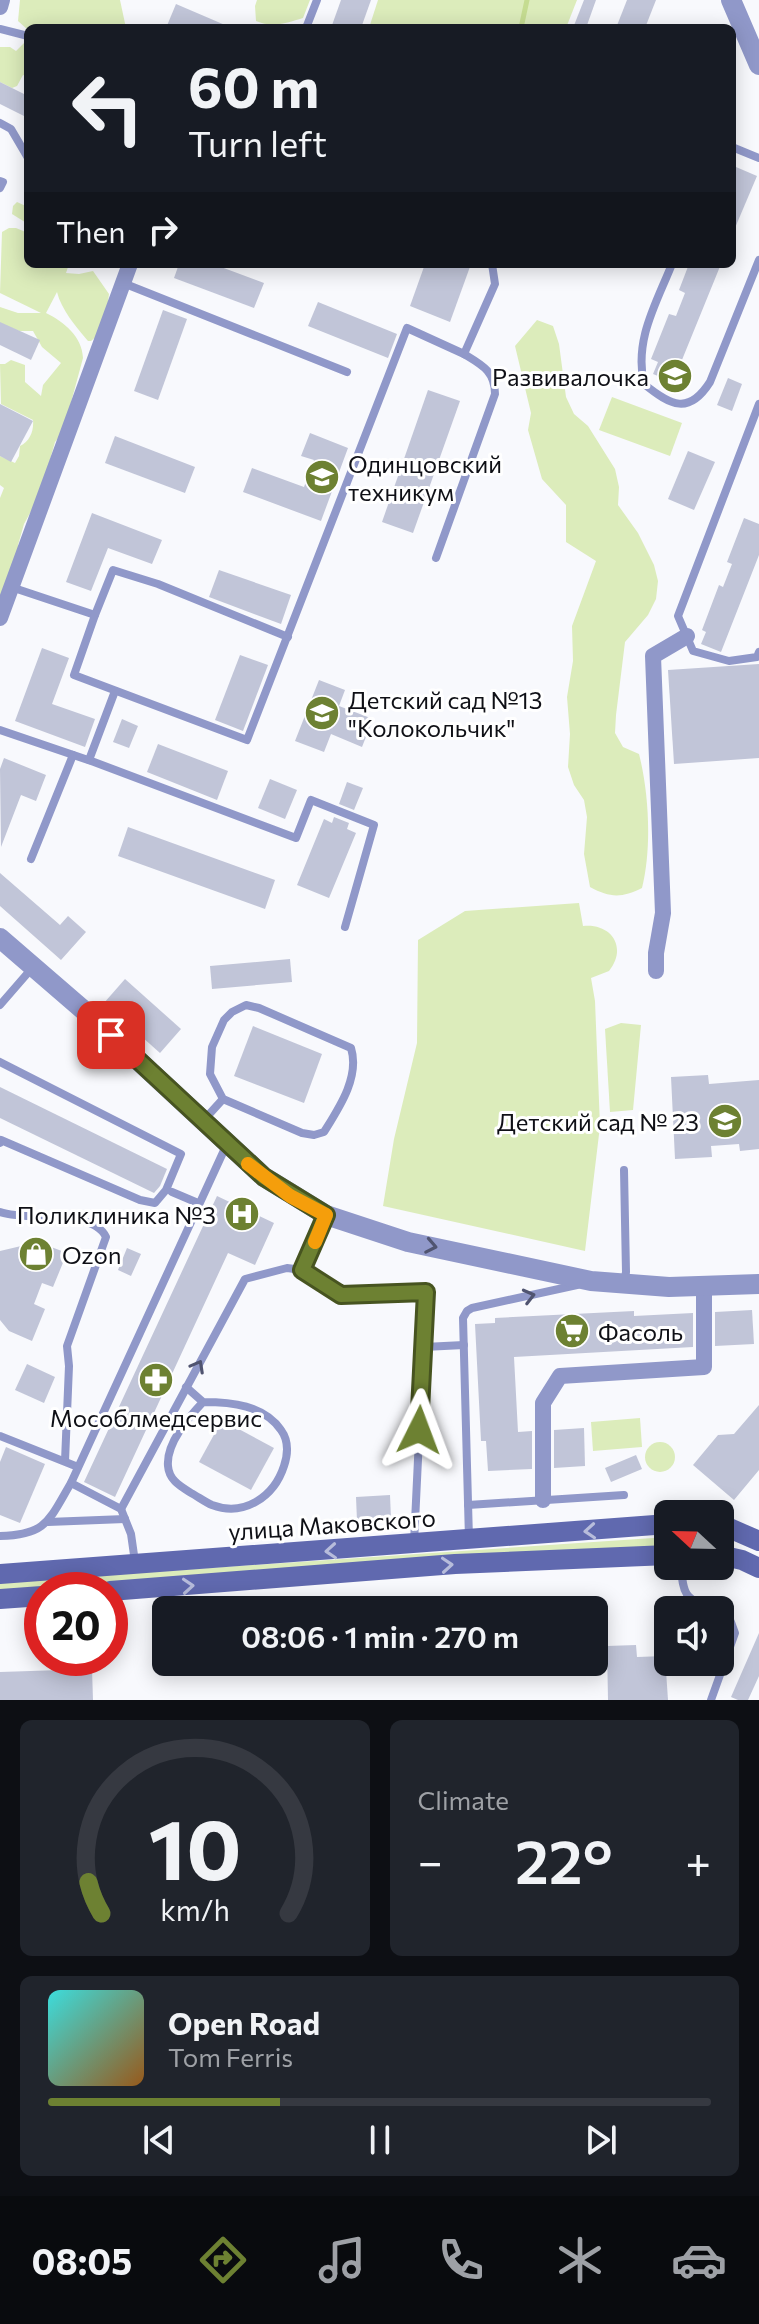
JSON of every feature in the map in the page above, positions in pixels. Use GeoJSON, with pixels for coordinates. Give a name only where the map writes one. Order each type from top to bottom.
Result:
{"type":"FeatureCollection","features":[{"type":"Feature","properties":{"kind":"main road","name":"улица Маковского"},"geometry":{"type":"LineString","coordinates":[[0,1574],[654,1525]]}},
{"type":"Feature","properties":{"kind":"main road"},"geometry":{"type":"LineString","coordinates":[[734,1530],[759,1541]]}},
{"type":"Feature","properties":{"kind":"main road","name":"улица Маковского"},"geometry":{"type":"LineString","coordinates":[[128,1590],[455,1564],[654,1556]]}},
{"type":"Feature","properties":{"kind":"main road"},"geometry":{"type":"LineString","coordinates":[[734,1558],[759,1568]]}},
{"type":"Feature","properties":{"kind":"main road"},"geometry":{"type":"LineString","coordinates":[[0,1599],[24,1597]]}},
{"type":"Feature","properties":{"kind":"street"},"geometry":{"type":"LineString","coordinates":[[0,7],[2,0]]}},
{"type":"Feature","properties":{"kind":"street"},"geometry":{"type":"LineString","coordinates":[[731,0],[759,65]]}},
{"type":"Feature","properties":{"kind":"street"},"geometry":{"type":"LineString","coordinates":[[0,618],[129,268]]}},
{"type":"Feature","properties":{"kind":"street"},"geometry":{"type":"LineString","coordinates":[[656,971],[663,913],[653,656],[687,636]]}},
{"type":"Feature","properties":{"kind":"street"},"geometry":{"type":"LineString","coordinates":[[0,938],[88,1014],[226,1145],[264,1177],[326,1215],[408,1242],[591,1281],[704,1287],[759,1284]]}},
{"type":"Feature","properties":{"kind":"street"},"geometry":{"type":"LineString","coordinates":[[543,1500],[543,1403],[560,1376],[704,1367],[704,1287]]}},
{"type":"Feature","properties":{"kind":"lane"},"geometry":{"type":"LineString","coordinates":[[308,24],[317,0]]}},
{"type":"Feature","properties":{"kind":"lane"},"geometry":{"type":"LineString","coordinates":[[0,29],[24,35]]}},
{"type":"Feature","properties":{"kind":"lane"},"geometry":{"type":"LineString","coordinates":[[0,123],[11,129],[24,151]]}},
{"type":"Feature","properties":{"kind":"lane"},"geometry":{"type":"LineString","coordinates":[[736,149],[759,158]]}},
{"type":"Feature","properties":{"kind":"lane"},"geometry":{"type":"LineString","coordinates":[[0,181],[3,182],[0,188]]}},
{"type":"Feature","properties":{"kind":"lane"},"geometry":{"type":"LineString","coordinates":[[670,268],[642,341],[639,363],[644,384],[663,398],[683,404],[700,398],[710,382],[759,260]]}},
{"type":"Feature","properties":{"kind":"lane"},"geometry":{"type":"LineString","coordinates":[[464,354],[495,284],[493,268]]}},
{"type":"Feature","properties":{"kind":"lane"},"geometry":{"type":"LineString","coordinates":[[123,283],[347,372]]}},
{"type":"Feature","properties":{"kind":"lane"},"geometry":{"type":"LineString","coordinates":[[288,637],[158,584],[113,570],[74,675],[247,740],[288,637],[407,328],[490,369],[495,382],[495,394],[436,558]]}},
{"type":"Feature","properties":{"kind":"lane"},"geometry":{"type":"LineString","coordinates":[[759,404],[678,616],[693,651],[729,661],[757,657],[759,652]]}},
{"type":"Feature","properties":{"kind":"lane"},"geometry":{"type":"LineString","coordinates":[[11,586],[95,615]]}},
{"type":"Feature","properties":{"kind":"lane"},"geometry":{"type":"LineString","coordinates":[[89,760],[115,691]]}},
{"type":"Feature","properties":{"kind":"lane"},"geometry":{"type":"LineString","coordinates":[[0,730],[296,838],[311,800],[374,825],[345,927]]}},
{"type":"Feature","properties":{"kind":"lane"},"geometry":{"type":"LineString","coordinates":[[31,859],[73,755]]}},
{"type":"Feature","properties":{"kind":"lane"},"geometry":{"type":"LineString","coordinates":[[0,1005],[33,967]]}},
{"type":"Feature","properties":{"kind":"lane"},"geometry":{"type":"LineString","coordinates":[[246,1005],[351,1048],[355,1062],[352,1078],[324,1132],[314,1135],[302,1133],[223,1099],[210,1074],[212,1047],[224,1020],[246,1005]]}},
{"type":"Feature","properties":{"kind":"lane"},"geometry":{"type":"LineString","coordinates":[[0,1062],[181,1154],[166,1190],[155,1203],[140,1200],[1,1140],[0,1143]]}},
{"type":"Feature","properties":{"kind":"lane"},"geometry":{"type":"LineString","coordinates":[[203,1121],[223,1099]]}},
{"type":"Feature","properties":{"kind":"lane"},"geometry":{"type":"LineString","coordinates":[[48,1522],[71,1483],[226,1145]]}},
{"type":"Feature","properties":{"kind":"lane"},"geometry":{"type":"LineString","coordinates":[[624,1170],[624,1284]]}},
{"type":"Feature","properties":{"kind":"lane"},"geometry":{"type":"LineString","coordinates":[[172,1192],[198,1203]]}},
{"type":"Feature","properties":{"kind":"lane"},"geometry":{"type":"LineString","coordinates":[[0,1212],[12,1217],[72,1218],[91,1223],[103,1230],[106,1237],[67,1346],[65,1461]]}},
{"type":"Feature","properties":{"kind":"lane"},"geometry":{"type":"LineString","coordinates":[[302,1270],[326,1215]]}},
{"type":"Feature","properties":{"kind":"lane"},"geometry":{"type":"LineString","coordinates":[[121,1509],[245,1279],[287,1268],[302,1270],[341,1295],[426,1292],[414,1544]]}},
{"type":"Feature","properties":{"kind":"lane"},"geometry":{"type":"LineString","coordinates":[[469,1540],[463,1318],[467,1311],[591,1281]]}},
{"type":"Feature","properties":{"kind":"lane"},"geometry":{"type":"LineString","coordinates":[[424,1347],[464,1345]]}},
{"type":"Feature","properties":{"kind":"lane"},"geometry":{"type":"LineString","coordinates":[[186,1387],[203,1402],[237,1403],[264,1415],[282,1431],[288,1453],[282,1472],[265,1498],[240,1508],[213,1505],[176,1484],[168,1465],[175,1439],[203,1402]]}},
{"type":"Feature","properties":{"kind":"lane"},"geometry":{"type":"LineString","coordinates":[[0,1436],[78,1467]]}},
{"type":"Feature","properties":{"kind":"lane"},"geometry":{"type":"LineString","coordinates":[[71,1483],[121,1509],[131,1534],[135,1563]]}},
{"type":"Feature","properties":{"kind":"lane"},"geometry":{"type":"LineString","coordinates":[[468,1505],[624,1495]]}},
{"type":"Feature","properties":{"kind":"lane"},"geometry":{"type":"LineString","coordinates":[[0,1536],[24,1535],[48,1522],[125,1519]]}},
{"type":"Feature","properties":{"kind":"lane"},"geometry":{"type":"LineString","coordinates":[[711,1700],[720,1676]]}},
{"type":"Feature","properties":{"kind":"green space"},"geometry":{"type":"Polygon","coordinates":[[[20,0],[120,0],[125,24],[24,26],[18,21],[20,0]]]}},
{"type":"Feature","properties":{"kind":"green space"},"geometry":{"type":"Polygon","coordinates":[[[257,0],[310,0],[303,18],[274,24],[256,21],[257,0]]]}},
{"type":"Feature","properties":{"kind":"green space"},"geometry":{"type":"Polygon","coordinates":[[[378,0],[577,0],[568,24],[370,24],[378,0]]]}},
{"type":"Feature","properties":{"kind":"green space"},"geometry":{"type":"Polygon","coordinates":[[[24,43],[24,75],[12,88],[0,82],[0,47],[10,47],[16,51],[24,43]]]}},
{"type":"Feature","properties":{"kind":"green space"},"geometry":{"type":"Polygon","coordinates":[[[17,202],[24,205],[24,222],[12,214],[17,202]]]}},
{"type":"Feature","properties":{"kind":"green space"},"geometry":{"type":"Polygon","coordinates":[[[9,228],[24,231],[24,268],[68,268],[66,273],[79,274],[93,271],[109,294],[102,326],[91,341],[70,318],[57,292],[46,313],[71,331],[79,343],[83,358],[63,432],[55,442],[40,495],[24,524],[18,545],[18,562],[0,599],[0,498],[4,488],[0,485],[0,456],[15,463],[20,446],[32,432],[33,420],[1,404],[0,364],[11,360],[25,365],[25,382],[41,396],[43,385],[61,363],[42,347],[33,331],[19,331],[0,323],[0,307],[18,313],[41,313],[0,293],[2,232],[9,228]]]}},
{"type":"Feature","properties":{"kind":"green space"},"geometry":{"type":"Polygon","coordinates":[[[537,320],[553,326],[559,344],[566,397],[574,414],[588,426],[615,469],[619,487],[618,505],[638,533],[654,565],[658,581],[656,599],[648,615],[625,642],[616,715],[615,733],[623,747],[639,754],[648,821],[642,888],[622,895],[610,895],[590,887],[584,854],[587,817],[584,800],[574,785],[568,767],[570,734],[567,697],[573,661],[572,626],[596,561],[566,542],[566,505],[542,479],[528,430],[531,413],[515,346],[537,320]]]}},
{"type":"Feature","properties":{"kind":"green space"},"geometry":{"type":"Polygon","coordinates":[[[612,397],[682,423],[670,456],[599,430],[612,397]]]}},
{"type":"Feature","properties":{"kind":"green space"},"geometry":{"type":"Polygon","coordinates":[[[579,903],[583,926],[602,928],[617,945],[609,971],[591,978],[595,1001],[600,1126],[585,1251],[383,1206],[394,1139],[417,1043],[418,940],[465,911],[579,903]]]}},
{"type":"Feature","properties":{"kind":"green space"},"geometry":{"type":"Polygon","coordinates":[[[621,1023],[641,1025],[633,1110],[610,1112],[605,1029],[621,1023]]]}},
{"type":"Feature","properties":{"kind":"green space"},"geometry":{"type":"Polygon","coordinates":[[[640,1418],[642,1447],[593,1451],[591,1422],[640,1418]]]}},
{"type":"Feature","properties":{"kind":"green space"},"geometry":{"type":"Polygon","coordinates":[[[660,1442],[671,1446],[675,1457],[671,1468],[660,1472],[649,1468],[645,1457],[649,1446],[660,1442]]]}},
{"type":"Feature","properties":{"kind":"green space"},"geometry":{"type":"Polygon","coordinates":[[[654,1538],[654,1547],[128,1582],[128,1573],[654,1538]]]}},
{"type":"Feature","properties":{"kind":"green space"},"geometry":{"type":"Polygon","coordinates":[[[24,1580],[24,1588],[0,1590],[0,1582],[24,1580]]]}},
{"type":"Feature","properties":{"kind":"building"},"geometry":{"type":"Polygon","coordinates":[[[341,0],[371,0],[362,24],[332,24],[341,0]]]}},
{"type":"Feature","properties":{"kind":"building"},"geometry":{"type":"Polygon","coordinates":[[[584,0],[596,0],[587,24],[575,24],[584,0]]]}},
{"type":"Feature","properties":{"kind":"building"},"geometry":{"type":"Polygon","coordinates":[[[627,0],[656,0],[647,24],[618,24],[627,0]]]}},
{"type":"Feature","properties":{"kind":"building"},"geometry":{"type":"Polygon","coordinates":[[[176,4],[223,24],[168,24],[176,4]]]}},
{"type":"Feature","properties":{"kind":"building"},"geometry":{"type":"Polygon","coordinates":[[[0,82],[24,94],[24,116],[0,104],[0,82]]]}},
{"type":"Feature","properties":{"kind":"building"},"geometry":{"type":"Polygon","coordinates":[[[736,167],[757,176],[736,226],[736,167]]]}},
{"type":"Feature","properties":{"kind":"building"},"geometry":{"type":"Polygon","coordinates":[[[178,268],[224,268],[264,283],[254,308],[174,278],[178,268]]]}},
{"type":"Feature","properties":{"kind":"building"},"geometry":{"type":"Polygon","coordinates":[[[424,268],[470,268],[450,322],[410,306],[424,268]]]}},
{"type":"Feature","properties":{"kind":"building"},"geometry":{"type":"Polygon","coordinates":[[[687,268],[719,268],[673,382],[653,374],[658,362],[651,359],[669,314],[676,316],[685,293],[679,290],[687,268]]]}},
{"type":"Feature","properties":{"kind":"building"},"geometry":{"type":"Polygon","coordinates":[[[318,302],[397,334],[388,358],[308,326],[318,302]]]}},
{"type":"Feature","properties":{"kind":"building"},"geometry":{"type":"Polygon","coordinates":[[[163,310],[187,319],[158,400],[134,391],[163,310]]]}},
{"type":"Feature","properties":{"kind":"building"},"geometry":{"type":"Polygon","coordinates":[[[0,322],[40,340],[31,360],[0,345],[0,322]]]}},
{"type":"Feature","properties":{"kind":"building"},"geometry":{"type":"Polygon","coordinates":[[[728,378],[742,384],[732,411],[717,405],[728,378]]]}},
{"type":"Feature","properties":{"kind":"building"},"geometry":{"type":"Polygon","coordinates":[[[428,390],[460,401],[413,533],[382,522],[428,390]]]}},
{"type":"Feature","properties":{"kind":"building"},"geometry":{"type":"Polygon","coordinates":[[[0,404],[33,421],[11,462],[0,456],[0,404]]]}},
{"type":"Feature","properties":{"kind":"building","name":"Одинцовский техникум"},"geometry":{"type":"Polygon","coordinates":[[[310,433],[348,448],[321,521],[243,492],[252,468],[304,487],[314,460],[301,456],[310,433]]]}},
{"type":"Feature","properties":{"kind":"building"},"geometry":{"type":"Polygon","coordinates":[[[115,436],[195,467],[185,493],[105,463],[115,436]]]}},
{"type":"Feature","properties":{"kind":"building"},"geometry":{"type":"Polygon","coordinates":[[[688,451],[715,462],[694,510],[668,499],[688,451]]]}},
{"type":"Feature","properties":{"kind":"building"},"geometry":{"type":"Polygon","coordinates":[[[92,513],[162,540],[152,564],[108,548],[91,591],[66,582],[92,513]]]}},
{"type":"Feature","properties":{"kind":"building"},"geometry":{"type":"Polygon","coordinates":[[[744,518],[759,524],[759,555],[721,652],[701,644],[706,632],[702,630],[719,585],[723,587],[732,564],[727,562],[744,518]]]}},
{"type":"Feature","properties":{"kind":"building"},"geometry":{"type":"Polygon","coordinates":[[[219,570],[291,595],[281,624],[209,597],[219,570]]]}},
{"type":"Feature","properties":{"kind":"building"},"geometry":{"type":"Polygon","coordinates":[[[42,648],[69,658],[52,704],[95,719],[85,747],[15,721],[42,648]]]}},
{"type":"Feature","properties":{"kind":"building"},"geometry":{"type":"Polygon","coordinates":[[[240,655],[268,665],[243,731],[215,720],[240,655]]]}},
{"type":"Feature","properties":{"kind":"building"},"geometry":{"type":"Polygon","coordinates":[[[759,664],[759,758],[674,764],[668,670],[759,664]]]}},
{"type":"Feature","properties":{"kind":"building"},"geometry":{"type":"Polygon","coordinates":[[[319,680],[345,690],[339,706],[373,719],[362,747],[331,734],[324,752],[295,741],[319,680]]]}},
{"type":"Feature","properties":{"kind":"building"},"geometry":{"type":"Polygon","coordinates":[[[122,719],[138,726],[129,748],[113,742],[122,719]]]}},
{"type":"Feature","properties":{"kind":"building"},"geometry":{"type":"Polygon","coordinates":[[[158,744],[228,771],[217,800],[147,772],[158,744]]]}},
{"type":"Feature","properties":{"kind":"building"},"geometry":{"type":"Polygon","coordinates":[[[4,758],[46,775],[36,801],[21,795],[1,847],[0,769],[4,758]]]}},
{"type":"Feature","properties":{"kind":"building"},"geometry":{"type":"Polygon","coordinates":[[[270,779],[297,790],[285,819],[258,808],[270,779]]]}},
{"type":"Feature","properties":{"kind":"building"},"geometry":{"type":"Polygon","coordinates":[[[347,782],[363,788],[354,810],[339,804],[347,782]]]}},
{"type":"Feature","properties":{"kind":"building"},"geometry":{"type":"Polygon","coordinates":[[[334,817],[349,823],[347,829],[356,833],[329,898],[297,885],[324,819],[332,823],[334,817]]]}},
{"type":"Feature","properties":{"kind":"building"},"geometry":{"type":"Polygon","coordinates":[[[128,827],[275,880],[265,909],[118,856],[128,827]]]}},
{"type":"Feature","properties":{"kind":"building"},"geometry":{"type":"Polygon","coordinates":[[[0,873],[60,925],[68,916],[86,932],[61,960],[0,906],[0,873]]]}},
{"type":"Feature","properties":{"kind":"building"},"geometry":{"type":"Polygon","coordinates":[[[290,959],[292,982],[212,989],[210,966],[290,959]]]}},
{"type":"Feature","properties":{"kind":"building"},"geometry":{"type":"Polygon","coordinates":[[[125,979],[181,1029],[160,1053],[104,1003],[125,979]]]}},
{"type":"Feature","properties":{"kind":"building"},"geometry":{"type":"Polygon","coordinates":[[[253,1026],[322,1054],[304,1103],[234,1076],[253,1026]]]}},
{"type":"Feature","properties":{"kind":"building"},"geometry":{"type":"Polygon","coordinates":[[[708,1075],[709,1084],[759,1080],[759,1149],[740,1151],[739,1144],[711,1146],[712,1157],[675,1159],[671,1077],[708,1075]]]}},
{"type":"Feature","properties":{"kind":"building"},"geometry":{"type":"Polygon","coordinates":[[[0,1087],[167,1169],[160,1186],[154,1193],[0,1118],[0,1087]]]}},
{"type":"Feature","properties":{"kind":"building"},"geometry":{"type":"Polygon","coordinates":[[[217,1196],[274,1223],[255,1265],[228,1253],[115,1497],[84,1482],[217,1196]]]}},
{"type":"Feature","properties":{"kind":"building"},"geometry":{"type":"Polygon","coordinates":[[[38,1242],[67,1253],[53,1287],[42,1283],[34,1304],[45,1309],[32,1341],[9,1331],[0,1320],[0,1251],[38,1242]]]}},
{"type":"Feature","properties":{"kind":"building"},"geometry":{"type":"Polygon","coordinates":[[[127,1248],[141,1254],[131,1276],[118,1270],[127,1248]]]}},
{"type":"Feature","properties":{"kind":"building"},"geometry":{"type":"Polygon","coordinates":[[[752,1310],[754,1344],[715,1346],[715,1312],[752,1310]]]}},
{"type":"Feature","properties":{"kind":"building"},"geometry":{"type":"Polygon","coordinates":[[[634,1311],[634,1316],[693,1313],[693,1347],[514,1357],[518,1432],[532,1431],[532,1469],[488,1471],[486,1441],[481,1441],[475,1324],[495,1323],[495,1318],[634,1311]]]}},
{"type":"Feature","properties":{"kind":"building"},"geometry":{"type":"Polygon","coordinates":[[[27,1364],[55,1377],[44,1403],[15,1390],[27,1364]]]}},
{"type":"Feature","properties":{"kind":"building"},"geometry":{"type":"Polygon","coordinates":[[[759,1405],[759,1470],[734,1500],[693,1465],[718,1435],[734,1434],[759,1405]]]}},
{"type":"Feature","properties":{"kind":"building"},"geometry":{"type":"Polygon","coordinates":[[[222,1420],[274,1448],[251,1490],[199,1462],[222,1420]]]}},
{"type":"Feature","properties":{"kind":"building"},"geometry":{"type":"Polygon","coordinates":[[[584,1428],[585,1466],[554,1468],[554,1430],[584,1428]]]}},
{"type":"Feature","properties":{"kind":"building"},"geometry":{"type":"Polygon","coordinates":[[[6,1447],[45,1464],[20,1523],[0,1515],[0,1462],[6,1447]]]}},
{"type":"Feature","properties":{"kind":"building"},"geometry":{"type":"Polygon","coordinates":[[[636,1455],[642,1469],[611,1482],[605,1468],[636,1455]]]}},
{"type":"Feature","properties":{"kind":"building"},"geometry":{"type":"Polygon","coordinates":[[[390,1495],[391,1519],[357,1521],[356,1497],[390,1495]]]}},
{"type":"Feature","properties":{"kind":"building"},"geometry":{"type":"Polygon","coordinates":[[[759,1633],[759,1676],[748,1700],[738,1700],[731,1697],[759,1633]]]}},
{"type":"Feature","properties":{"kind":"building"},"geometry":{"type":"Polygon","coordinates":[[[636,1645],[637,1657],[654,1656],[654,1676],[666,1676],[668,1700],[608,1700],[608,1646],[636,1645]]]}},
{"type":"Feature","properties":{"kind":"building"},"geometry":{"type":"Polygon","coordinates":[[[24,1671],[24,1676],[92,1676],[93,1700],[0,1700],[0,1672],[24,1671]]]}},
{"type":"Feature","properties":{"kind":"waterway"},"geometry":{"type":"LineString","coordinates":[[522,24],[527,0]]}},
{"type":"Feature","properties":{"kind":"slow traffic"},"geometry":{"type":"LineString","coordinates":[[248,1164],[290,1196],[326,1215],[315,1242]]}},
{"type":"Feature","properties":{"kind":"place","name":"Развивалочка"},"geometry":{"type":"Point","coordinates":[675,376]}},
{"type":"Feature","properties":{"kind":"place","name":"Одинцовский техникум"},"geometry":{"type":"Point","coordinates":[322,477]}},
{"type":"Feature","properties":{"kind":"place","name":"Детский сад №13 \"Колокольчик\""},"geometry":{"type":"Point","coordinates":[322,713]}},
{"type":"Feature","properties":{"kind":"place","name":"Детский сад № 23"},"geometry":{"type":"Point","coordinates":[725,1121]}},
{"type":"Feature","properties":{"kind":"place","name":"Поликлиника №3"},"geometry":{"type":"Point","coordinates":[242,1214]}},
{"type":"Feature","properties":{"kind":"place","name":"Ozon"},"geometry":{"type":"Point","coordinates":[36,1254]}},
{"type":"Feature","properties":{"kind":"place","name":"Фасоль"},"geometry":{"type":"Point","coordinates":[572,1331]}},
{"type":"Feature","properties":{"kind":"place","name":"Мособлмедсервис"},"geometry":{"type":"Point","coordinates":[156,1380]}},
{"type":"Feature","properties":{"kind":"route"},"geometry":{"type":"LineString","coordinates":[[111,1035],[264,1177],[290,1196],[326,1215],[302,1270],[341,1295],[426,1292],[419,1430]]}}]}
